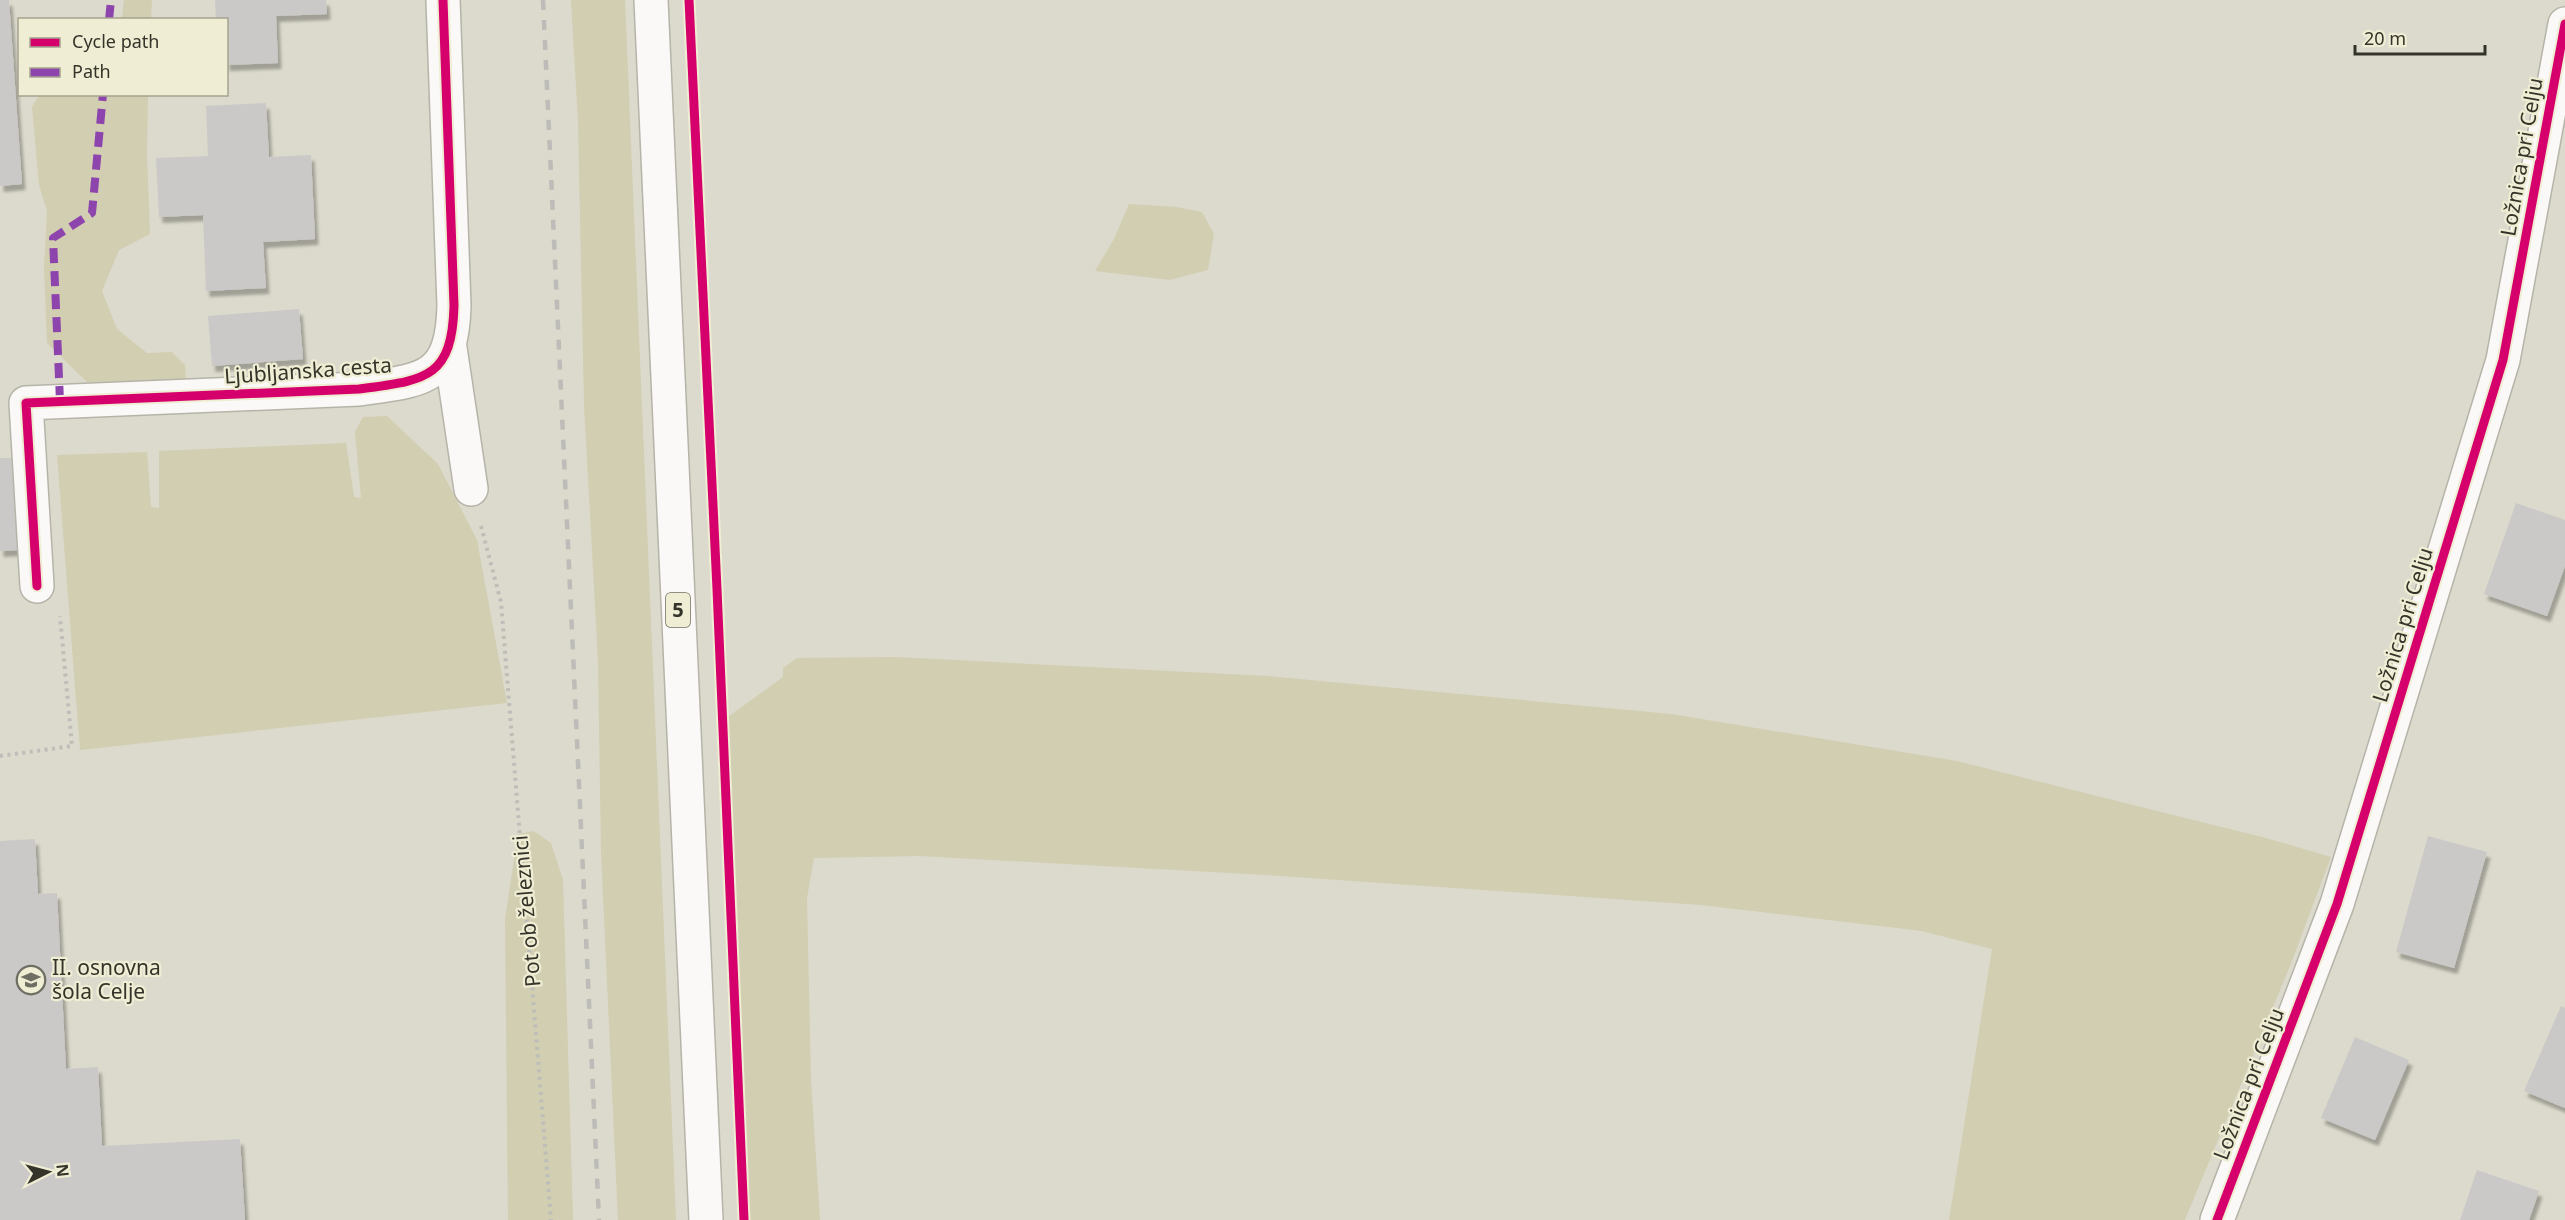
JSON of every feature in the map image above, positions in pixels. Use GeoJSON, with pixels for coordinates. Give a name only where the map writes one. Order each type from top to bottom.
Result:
{"type":"FeatureCollection","features":[{"type":"Feature","properties":{"kind":"street"},"geometry":{"type":"LineString","coordinates":[[443,0],[454,306],[450,348],[471,489]]}},
{"type":"Feature","properties":{"kind":"street","name":"5"},"geometry":{"type":"LineString","coordinates":[[651,0],[706,1220]]}},
{"type":"Feature","properties":{"kind":"street","name":"Ložnica pri Celju"},"geometry":{"type":"LineString","coordinates":[[2217,1220],[2337,904],[2503,360],[2565,24]]}},
{"type":"Feature","properties":{"kind":"street","name":"Ljubljanska cesta"},"geometry":{"type":"LineString","coordinates":[[37,586],[26,403],[359,389],[401,383],[430,373],[442,361],[450,348]]}},
{"type":"Feature","properties":{"kind":"path"},"geometry":{"type":"LineString","coordinates":[[0,756],[72,746],[60,610],[37,612],[37,586]]}},
{"type":"Feature","properties":{"kind":"shaded area"},"geometry":{"type":"Polygon","coordinates":[[[124,0],[152,0],[151,18],[122,18],[124,0]]]}},
{"type":"Feature","properties":{"kind":"shaded area"},"geometry":{"type":"Polygon","coordinates":[[[571,0],[625,0],[676,1220],[618,1220],[601,852],[598,661],[584,405],[578,122],[571,0]]]}},
{"type":"Feature","properties":{"kind":"shaded area"},"geometry":{"type":"Polygon","coordinates":[[[38,96],[148,96],[147,155],[150,234],[119,250],[102,291],[117,329],[147,353],[172,352],[185,365],[186,378],[176,390],[94,389],[47,343],[44,268],[47,211],[39,185],[32,107],[38,96]]]}},
{"type":"Feature","properties":{"kind":"shaded area"},"geometry":{"type":"Polygon","coordinates":[[[1129,204],[1176,207],[1202,212],[1214,234],[1208,270],[1170,280],[1095,271],[1114,239],[1129,204]]]}},
{"type":"Feature","properties":{"kind":"shaded area"},"geometry":{"type":"Polygon","coordinates":[[[387,416],[438,464],[477,540],[507,703],[80,750],[57,455],[147,452],[151,507],[159,508],[159,451],[346,443],[354,497],[361,498],[355,432],[363,417],[387,416]]]}},
{"type":"Feature","properties":{"kind":"shaded area"},"geometry":{"type":"Polygon","coordinates":[[[896,657],[1267,676],[1671,714],[1957,761],[2266,838],[2331,857],[2290,966],[2185,1220],[1949,1220],[1992,949],[1922,931],[1701,905],[1266,875],[920,856],[814,858],[807,898],[811,1080],[820,1220],[749,1220],[728,717],[783,677],[783,668],[797,658],[896,657]]]}},
{"type":"Feature","properties":{"kind":"shaded area"},"geometry":{"type":"Polygon","coordinates":[[[534,831],[551,843],[563,880],[573,1220],[508,1220],[505,919],[518,834],[534,831]]]}},
{"type":"Feature","properties":{"kind":"building"},"geometry":{"type":"Polygon","coordinates":[[[0,0],[9,0],[22,184],[0,186],[0,0]]]}},
{"type":"Feature","properties":{"kind":"building"},"geometry":{"type":"Polygon","coordinates":[[[215,0],[326,0],[327,14],[276,16],[278,63],[228,65],[228,18],[216,18],[215,0]]]}},
{"type":"Feature","properties":{"kind":"building"},"geometry":{"type":"Polygon","coordinates":[[[266,103],[269,157],[311,155],[315,239],[263,242],[266,288],[206,291],[203,215],[159,217],[156,158],[208,156],[206,106],[266,103]]]}},
{"type":"Feature","properties":{"kind":"building"},"geometry":{"type":"Polygon","coordinates":[[[299,309],[303,359],[212,366],[208,316],[299,309]]]}},
{"type":"Feature","properties":{"kind":"building"},"geometry":{"type":"Polygon","coordinates":[[[0,458],[12,458],[18,550],[0,551],[0,458]]]}},
{"type":"Feature","properties":{"kind":"building"},"geometry":{"type":"Polygon","coordinates":[[[2516,503],[2565,520],[2565,566],[2547,616],[2484,594],[2516,503]]]}},
{"type":"Feature","properties":{"kind":"building"},"geometry":{"type":"Polygon","coordinates":[[[2428,836],[2487,852],[2454,968],[2396,952],[2428,836]]]}},
{"type":"Feature","properties":{"kind":"building","name":"II. osnovna šola Celje"},"geometry":{"type":"Polygon","coordinates":[[[35,839],[38,894],[57,893],[66,1069],[98,1067],[102,1146],[240,1139],[245,1220],[0,1220],[0,841],[35,839]]]}},
{"type":"Feature","properties":{"kind":"building"},"geometry":{"type":"Polygon","coordinates":[[[2561,1006],[2565,1008],[2565,1108],[2524,1091],[2561,1006]]]}},
{"type":"Feature","properties":{"kind":"building"},"geometry":{"type":"Polygon","coordinates":[[[2355,1037],[2409,1060],[2375,1140],[2321,1118],[2355,1037]]]}},
{"type":"Feature","properties":{"kind":"building"},"geometry":{"type":"Polygon","coordinates":[[[2477,1170],[2539,1191],[2529,1220],[2460,1220],[2477,1170]]]}},
{"type":"Feature","properties":{"kind":"railway"},"geometry":{"type":"LineString","coordinates":[[543,0],[599,1220]]}},
{"type":"Feature","properties":{"kind":"marked path"},"geometry":{"type":"LineString","coordinates":[[109,18],[111,0]]}},
{"type":"Feature","properties":{"kind":"marked path"},"geometry":{"type":"LineString","coordinates":[[60,401],[53,238],[92,213],[103,96]]}},
{"type":"Feature","properties":{"kind":"cycle path"},"geometry":{"type":"LineString","coordinates":[[37,586],[26,403],[359,389],[401,383],[417,378],[430,372],[440,362],[447,349],[452,330],[454,306],[443,0]]}},
{"type":"Feature","properties":{"kind":"cycle path"},"geometry":{"type":"LineString","coordinates":[[689,0],[744,1220]]}},
{"type":"Feature","properties":{"kind":"cycle path"},"geometry":{"type":"LineString","coordinates":[[2217,1220],[2337,904],[2503,360],[2565,24]]}},
{"type":"Feature","properties":{"kind":"place","name":"II. osnovna šola Celje"},"geometry":{"type":"Point","coordinates":[31,980]}}]}
